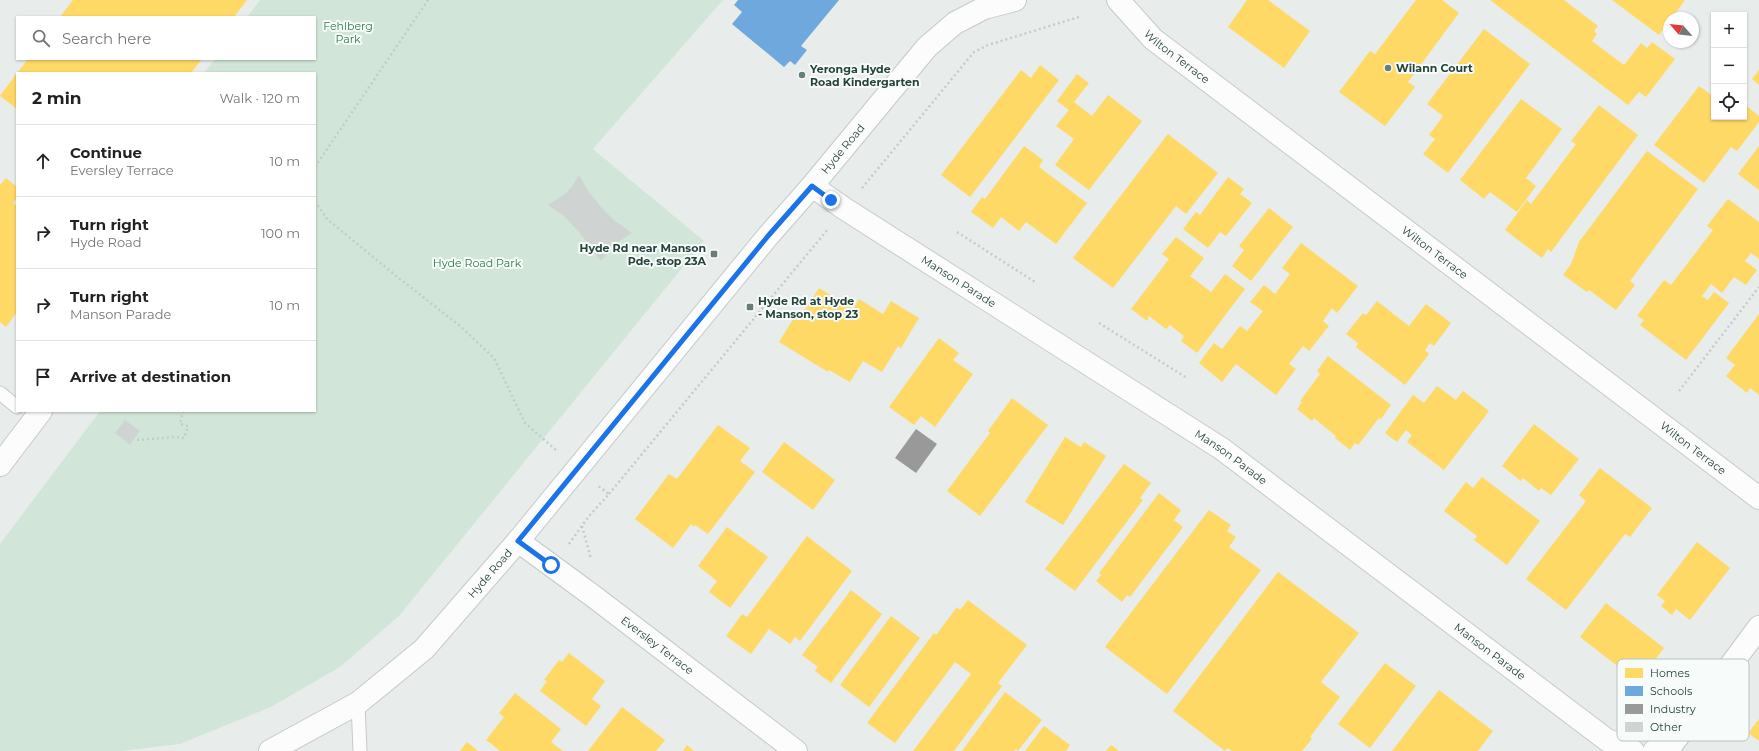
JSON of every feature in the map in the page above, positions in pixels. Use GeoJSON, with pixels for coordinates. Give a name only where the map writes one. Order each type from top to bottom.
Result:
{"type":"FeatureCollection","features":[{"type":"Feature","properties":{"kind":"street","name":"Hyde Road"},"geometry":{"type":"LineString","coordinates":[[270,751],[358,703],[424,649],[518,541],[758,248],[812,186],[927,47],[955,23],[984,8],[1014,0]]}},
{"type":"Feature","properties":{"kind":"street","name":"Wilton Terrace"},"geometry":{"type":"LineString","coordinates":[[1118,0],[1153,39],[1759,498]]}},
{"type":"Feature","properties":{"kind":"street","name":"Manson Parade"},"geometry":{"type":"LineString","coordinates":[[812,186],[835,203],[1222,449],[1607,740],[1633,751]]}},
{"type":"Feature","properties":{"kind":"street"},"geometry":{"type":"LineString","coordinates":[[0,465],[32,414]]}},
{"type":"Feature","properties":{"kind":"street","name":"Eversley Terrace"},"geometry":{"type":"LineString","coordinates":[[518,541],[796,751]]}},
{"type":"Feature","properties":{"kind":"street"},"geometry":{"type":"LineString","coordinates":[[1735,659],[1759,627]]}},
{"type":"Feature","properties":{"kind":"street"},"geometry":{"type":"LineString","coordinates":[[1654,751],[1674,741]]}},
{"type":"Feature","properties":{"kind":"lane"},"geometry":{"type":"LineString","coordinates":[[0,393],[16,406]]}},
{"type":"Feature","properties":{"kind":"lane"},"geometry":{"type":"LineString","coordinates":[[358,703],[360,751]]}},
{"type":"Feature","properties":{"kind":"path"},"geometry":{"type":"LineString","coordinates":[[316,166],[428,0]]}},
{"type":"Feature","properties":{"kind":"path"},"geometry":{"type":"LineString","coordinates":[[865,184],[974,52],[988,45],[1082,16]]}},
{"type":"Feature","properties":{"kind":"path"},"geometry":{"type":"LineString","coordinates":[[316,202],[327,219],[460,326],[494,358],[526,423],[555,449]]}},
{"type":"Feature","properties":{"kind":"path"},"geometry":{"type":"LineString","coordinates":[[568,545],[582,525],[827,231]]}},
{"type":"Feature","properties":{"kind":"path"},"geometry":{"type":"LineString","coordinates":[[957,232],[1034,282]]}},
{"type":"Feature","properties":{"kind":"path"},"geometry":{"type":"LineString","coordinates":[[1679,391],[1759,287]]}},
{"type":"Feature","properties":{"kind":"path"},"geometry":{"type":"LineString","coordinates":[[1099,323],[1187,378]]}},
{"type":"Feature","properties":{"kind":"path"},"geometry":{"type":"LineString","coordinates":[[137,440],[175,437],[184,438],[188,426],[180,424],[183,412]]}},
{"type":"Feature","properties":{"kind":"path"},"geometry":{"type":"LineString","coordinates":[[600,487],[609,494]]}},
{"type":"Feature","properties":{"kind":"path"},"geometry":{"type":"LineString","coordinates":[[582,525],[593,565]]}},
{"type":"Feature","properties":{"kind":"green space","name":"Hyde Road Park"},"geometry":{"type":"Polygon","coordinates":[[[260,0],[723,0],[593,149],[704,241],[399,616],[340,667],[271,707],[180,744],[121,751],[0,751],[0,544],[99,412],[316,412],[316,72],[205,72],[214,60],[316,60],[316,16],[248,16],[260,0]]]}},
{"type":"Feature","properties":{"kind":"building: Homes"},"geometry":{"type":"Polygon","coordinates":[[[73,0],[247,0],[235,16],[61,16],[73,0]]]}},
{"type":"Feature","properties":{"kind":"building: Homes"},"geometry":{"type":"Polygon","coordinates":[[[1247,0],[1268,0],[1310,31],[1284,68],[1228,27],[1247,0]]]}},
{"type":"Feature","properties":{"kind":"building: Homes","name":"Wilann Court"},"geometry":{"type":"Polygon","coordinates":[[[1416,0],[1442,0],[1459,13],[1408,82],[1415,87],[1385,126],[1339,92],[1370,51],[1375,54],[1416,0]]]}},
{"type":"Feature","properties":{"kind":"building: Homes"},"geometry":{"type":"Polygon","coordinates":[[[1490,0],[1564,0],[1598,26],[1594,31],[1597,34],[1592,41],[1624,65],[1641,43],[1647,48],[1652,42],[1675,59],[1646,97],[1639,92],[1628,105],[1490,0]]]}},
{"type":"Feature","properties":{"kind":"building: Homes"},"geometry":{"type":"Polygon","coordinates":[[[1612,0],[1685,0],[1676,12],[1663,12],[1663,30],[1659,35],[1612,0]]]}},
{"type":"Feature","properties":{"kind":"building: Homes"},"geometry":{"type":"Polygon","coordinates":[[[1484,29],[1530,64],[1448,173],[1423,154],[1435,139],[1429,135],[1443,116],[1427,104],[1484,29]]]}},
{"type":"Feature","properties":{"kind":"building: Homes"},"geometry":{"type":"Polygon","coordinates":[[[27,60],[201,60],[192,72],[18,72],[27,60]]]}},
{"type":"Feature","properties":{"kind":"building: Homes"},"geometry":{"type":"Polygon","coordinates":[[[1040,65],[1059,80],[970,197],[941,175],[1021,70],[1031,78],[1040,65]]]}},
{"type":"Feature","properties":{"kind":"building: Homes"},"geometry":{"type":"Polygon","coordinates":[[[1759,70],[1759,85],[1752,79],[1759,70]]]}},
{"type":"Feature","properties":{"kind":"building: Homes"},"geometry":{"type":"Polygon","coordinates":[[[16,74],[16,108],[0,96],[16,74]]]}},
{"type":"Feature","properties":{"kind":"building: Homes"},"geometry":{"type":"Polygon","coordinates":[[[1077,74],[1089,83],[1074,102],[1092,116],[1108,95],[1142,121],[1089,190],[1055,165],[1074,139],[1056,126],[1069,110],[1057,101],[1077,74]]]}},
{"type":"Feature","properties":{"kind":"building: Homes"},"geometry":{"type":"Polygon","coordinates":[[[1699,86],[1711,95],[1711,120],[1747,120],[1747,106],[1759,116],[1759,122],[1737,151],[1731,147],[1704,183],[1654,145],[1699,86]]]}},
{"type":"Feature","properties":{"kind":"building: Homes"},"geometry":{"type":"Polygon","coordinates":[[[1521,99],[1562,129],[1526,178],[1536,186],[1517,212],[1490,192],[1484,199],[1460,180],[1521,99]]]}},
{"type":"Feature","properties":{"kind":"building: Homes"},"geometry":{"type":"Polygon","coordinates":[[[1599,105],[1638,135],[1551,252],[1548,249],[1542,258],[1505,230],[1527,200],[1531,204],[1576,144],[1571,141],[1599,105]]]}},
{"type":"Feature","properties":{"kind":"building: Homes"},"geometry":{"type":"Polygon","coordinates":[[[1168,134],[1218,173],[1186,214],[1176,206],[1113,288],[1073,258],[1168,134]]]}},
{"type":"Feature","properties":{"kind":"building: Homes"},"geometry":{"type":"Polygon","coordinates":[[[1024,146],[1043,160],[1039,167],[1087,203],[1056,244],[1026,222],[1019,231],[1001,217],[993,228],[971,212],[982,197],[985,199],[1024,146]]]}},
{"type":"Feature","properties":{"kind":"building: Homes"},"geometry":{"type":"Polygon","coordinates":[[[1759,146],[1759,190],[1738,174],[1759,146]]]}},
{"type":"Feature","properties":{"kind":"building: Homes"},"geometry":{"type":"Polygon","coordinates":[[[1647,151],[1698,189],[1630,281],[1635,285],[1616,310],[1589,290],[1587,292],[1563,275],[1571,264],[1579,242],[1647,151]]]}},
{"type":"Feature","properties":{"kind":"building: Homes"},"geometry":{"type":"Polygon","coordinates":[[[1228,177],[1244,189],[1240,194],[1252,203],[1226,236],[1220,232],[1208,248],[1183,229],[1196,212],[1200,215],[1228,177]]]}},
{"type":"Feature","properties":{"kind":"building: Homes"},"geometry":{"type":"Polygon","coordinates":[[[6,178],[16,186],[16,199],[13,203],[16,205],[16,313],[6,327],[0,322],[0,185],[6,178]]]}},
{"type":"Feature","properties":{"kind":"building: Homes"},"geometry":{"type":"Polygon","coordinates":[[[1728,199],[1759,222],[1759,259],[1751,253],[1745,261],[1757,270],[1746,285],[1734,277],[1722,293],[1711,284],[1702,296],[1708,300],[1714,292],[1729,303],[1686,360],[1640,325],[1644,320],[1637,316],[1664,280],[1671,285],[1713,230],[1707,226],[1728,199]]]}},
{"type":"Feature","properties":{"kind":"building: Homes"},"geometry":{"type":"Polygon","coordinates":[[[1269,208],[1293,227],[1251,281],[1232,266],[1244,250],[1239,246],[1269,208]]]}},
{"type":"Feature","properties":{"kind":"building: Homes"},"geometry":{"type":"Polygon","coordinates":[[[1176,237],[1204,258],[1190,276],[1211,292],[1225,274],[1245,289],[1197,353],[1181,341],[1184,336],[1170,325],[1166,329],[1149,316],[1147,321],[1131,309],[1169,259],[1162,254],[1176,237]]]}},
{"type":"Feature","properties":{"kind":"building: Homes"},"geometry":{"type":"Polygon","coordinates":[[[1301,243],[1358,286],[1337,313],[1332,308],[1323,321],[1329,326],[1309,351],[1303,346],[1289,364],[1296,369],[1276,395],[1236,364],[1222,382],[1199,363],[1214,343],[1222,349],[1240,326],[1247,331],[1263,311],[1250,302],[1264,285],[1275,294],[1290,274],[1282,268],[1301,243]]]}},
{"type":"Feature","properties":{"kind":"building: Homes"},"geometry":{"type":"Polygon","coordinates":[[[819,288],[853,309],[859,299],[883,314],[891,301],[919,318],[901,348],[898,346],[882,372],[863,361],[850,382],[829,370],[828,372],[779,342],[797,313],[801,316],[819,288]]]}},
{"type":"Feature","properties":{"kind":"building: Homes"},"geometry":{"type":"Polygon","coordinates":[[[1377,301],[1409,326],[1426,304],[1451,323],[1434,346],[1430,343],[1425,350],[1429,354],[1405,385],[1356,347],[1358,343],[1346,334],[1363,313],[1366,315],[1377,301]]]}},
{"type":"Feature","properties":{"kind":"building: Homes"},"geometry":{"type":"Polygon","coordinates":[[[1759,314],[1759,395],[1750,388],[1747,393],[1726,376],[1735,365],[1726,358],[1759,314]]]}},
{"type":"Feature","properties":{"kind":"building: Homes"},"geometry":{"type":"Polygon","coordinates":[[[939,338],[959,353],[953,360],[973,374],[935,427],[921,416],[914,425],[889,407],[939,338]]]}},
{"type":"Feature","properties":{"kind":"building: Homes"},"geometry":{"type":"Polygon","coordinates":[[[1328,356],[1391,405],[1358,445],[1355,443],[1350,450],[1314,418],[1312,421],[1297,409],[1302,402],[1300,401],[1320,374],[1317,371],[1328,356]]]}},
{"type":"Feature","properties":{"kind":"building: Homes"},"geometry":{"type":"Polygon","coordinates":[[[1437,386],[1456,400],[1463,391],[1489,411],[1444,470],[1407,442],[1412,435],[1406,430],[1397,442],[1385,433],[1413,395],[1424,403],[1437,386]]]}},
{"type":"Feature","properties":{"kind":"building: Homes"},"geometry":{"type":"Polygon","coordinates":[[[1012,398],[1048,425],[980,516],[947,491],[990,433],[988,431],[1012,398]]]}},
{"type":"Feature","properties":{"kind":"building: Homes"},"geometry":{"type":"Polygon","coordinates":[[[1534,424],[1579,459],[1551,495],[1541,488],[1539,491],[1523,478],[1521,481],[1502,466],[1534,424]]]}},
{"type":"Feature","properties":{"kind":"building: Homes"},"geometry":{"type":"Polygon","coordinates":[[[718,425],[750,448],[740,461],[755,472],[708,534],[691,524],[673,548],[635,519],[669,474],[677,479],[718,425]]]}},
{"type":"Feature","properties":{"kind":"building: Homes"},"geometry":{"type":"Polygon","coordinates":[[[1065,437],[1081,447],[1084,442],[1106,456],[1063,525],[1025,502],[1065,437]]]}},
{"type":"Feature","properties":{"kind":"building: Homes"},"geometry":{"type":"Polygon","coordinates":[[[784,442],[835,480],[813,510],[762,472],[784,442]]]}},
{"type":"Feature","properties":{"kind":"building: Homes"},"geometry":{"type":"Polygon","coordinates":[[[1124,464],[1151,483],[1140,498],[1143,500],[1075,591],[1045,569],[1124,464]]]}},
{"type":"Feature","properties":{"kind":"building: Homes"},"geometry":{"type":"Polygon","coordinates":[[[1600,468],[1652,508],[1630,537],[1625,534],[1566,610],[1526,579],[1586,501],[1579,495],[1600,468]]]}},
{"type":"Feature","properties":{"kind":"building: Homes"},"geometry":{"type":"Polygon","coordinates":[[[1482,477],[1540,521],[1507,565],[1474,540],[1477,536],[1444,511],[1466,482],[1473,488],[1482,477]]]}},
{"type":"Feature","properties":{"kind":"building: Homes"},"geometry":{"type":"Polygon","coordinates":[[[1159,493],[1181,510],[1174,520],[1183,527],[1130,597],[1127,595],[1122,602],[1096,581],[1101,575],[1099,573],[1159,493]]]}},
{"type":"Feature","properties":{"kind":"building: Homes"},"geometry":{"type":"Polygon","coordinates":[[[1209,510],[1231,525],[1227,531],[1236,537],[1229,547],[1261,570],[1167,694],[1105,647],[1209,510]]]}},
{"type":"Feature","properties":{"kind":"building: Homes"},"geometry":{"type":"Polygon","coordinates":[[[727,527],[768,557],[730,608],[709,592],[717,581],[698,566],[727,527]]]}},
{"type":"Feature","properties":{"kind":"building: Homes"},"geometry":{"type":"Polygon","coordinates":[[[807,536],[852,571],[800,641],[795,637],[790,644],[769,629],[751,654],[726,636],[742,614],[747,617],[807,536]]]}},
{"type":"Feature","properties":{"kind":"building: Homes"},"geometry":{"type":"Polygon","coordinates":[[[1697,542],[1730,568],[1690,620],[1676,609],[1672,615],[1661,606],[1665,601],[1657,595],[1697,542]]]}},
{"type":"Feature","properties":{"kind":"building: Homes"},"geometry":{"type":"Polygon","coordinates":[[[1278,572],[1359,633],[1321,682],[1340,697],[1310,737],[1312,739],[1302,751],[1232,751],[1227,748],[1225,751],[1173,711],[1278,572]]]}},
{"type":"Feature","properties":{"kind":"building: Homes"},"geometry":{"type":"Polygon","coordinates":[[[851,590],[882,614],[831,683],[815,671],[818,667],[802,655],[851,590]]]}},
{"type":"Feature","properties":{"kind":"building: Homes"},"geometry":{"type":"Polygon","coordinates":[[[968,600],[1027,645],[998,683],[1002,686],[954,751],[913,751],[971,674],[955,662],[895,743],[867,723],[934,633],[936,635],[957,607],[960,610],[968,600]]]}},
{"type":"Feature","properties":{"kind":"building: Homes"},"geometry":{"type":"Polygon","coordinates":[[[1606,603],[1664,648],[1656,659],[1617,659],[1617,666],[1580,637],[1606,603]]]}},
{"type":"Feature","properties":{"kind":"building: Homes"},"geometry":{"type":"Polygon","coordinates":[[[891,616],[920,638],[869,707],[840,685],[891,616]]]}},
{"type":"Feature","properties":{"kind":"building: Homes"},"geometry":{"type":"Polygon","coordinates":[[[569,653],[605,681],[592,699],[601,706],[586,726],[540,691],[547,681],[544,680],[559,660],[562,662],[569,653]]]}},
{"type":"Feature","properties":{"kind":"building: Homes"},"geometry":{"type":"Polygon","coordinates":[[[1385,663],[1416,686],[1370,748],[1338,724],[1385,663]]]}},
{"type":"Feature","properties":{"kind":"building: Homes"},"geometry":{"type":"Polygon","coordinates":[[[1439,690],[1493,731],[1478,751],[1392,751],[1439,690]]]}},
{"type":"Feature","properties":{"kind":"building: Homes"},"geometry":{"type":"Polygon","coordinates":[[[1005,692],[1042,720],[1018,751],[1016,749],[1014,751],[962,751],[1005,692]]]}},
{"type":"Feature","properties":{"kind":"building: Homes"},"geometry":{"type":"Polygon","coordinates":[[[515,693],[561,729],[551,742],[563,751],[500,751],[486,740],[504,717],[499,713],[515,693]]]}},
{"type":"Feature","properties":{"kind":"building: Homes"},"geometry":{"type":"Polygon","coordinates":[[[622,707],[665,740],[656,751],[588,751],[622,707]]]}},
{"type":"Feature","properties":{"kind":"building: Homes"},"geometry":{"type":"Polygon","coordinates":[[[1759,719],[1759,741],[1749,734],[1759,719]]]}},
{"type":"Feature","properties":{"kind":"building: Homes"},"geometry":{"type":"Polygon","coordinates":[[[1044,726],[1070,745],[1066,751],[1025,751],[1044,726]]]}},
{"type":"Feature","properties":{"kind":"building: Homes"},"geometry":{"type":"Polygon","coordinates":[[[467,742],[478,751],[460,751],[467,742]]]}},
{"type":"Feature","properties":{"kind":"building: Homes"},"geometry":{"type":"Polygon","coordinates":[[[687,745],[694,751],[683,751],[687,745]]]}},
{"type":"Feature","properties":{"kind":"building: Homes"},"geometry":{"type":"Polygon","coordinates":[[[1111,745],[1119,751],[1106,751],[1111,745]]]}},
{"type":"Feature","properties":{"kind":"building: Schools"},"geometry":{"type":"Polygon","coordinates":[[[738,0],[839,0],[801,46],[807,50],[795,65],[790,61],[784,67],[732,24],[742,12],[734,5],[738,0]]]}},
{"type":"Feature","properties":{"kind":"building: Industry"},"geometry":{"type":"Polygon","coordinates":[[[916,429],[937,444],[916,473],[895,458],[916,429]]]}},
{"type":"Feature","properties":{"kind":"building: Other"},"geometry":{"type":"Polygon","coordinates":[[[579,175],[588,191],[602,208],[615,221],[632,233],[614,245],[601,261],[579,232],[564,216],[548,205],[566,193],[579,175]]]}},
{"type":"Feature","properties":{"kind":"building: Other"},"geometry":{"type":"Polygon","coordinates":[[[125,420],[140,431],[130,445],[115,433],[125,420]]]}},
{"type":"Feature","properties":{"kind":"place","name":"Wilann Court"},"geometry":{"type":"Point","coordinates":[1388,68]}},
{"type":"Feature","properties":{"kind":"place","name":"Yeronga Hyde Road Kindergarten"},"geometry":{"type":"Point","coordinates":[802,75]}},
{"type":"Feature","properties":{"kind":"place","name":"Hyde Rd near Manson Pde, stop 23A"},"geometry":{"type":"Point","coordinates":[714,254]}},
{"type":"Feature","properties":{"kind":"place","name":"Hyde Rd at Hyde - Manson, stop 23"},"geometry":{"type":"Point","coordinates":[750,307]}},
{"type":"Feature","properties":{"kind":"route"},"geometry":{"type":"LineString","coordinates":[[551,565],[518,541],[768,236],[812,186],[831,200]]}},
{"type":"Feature","properties":{"kind":"park label","name":"Fehlberg Park"},"geometry":{"type":"Point","coordinates":[348,32]}}]}
